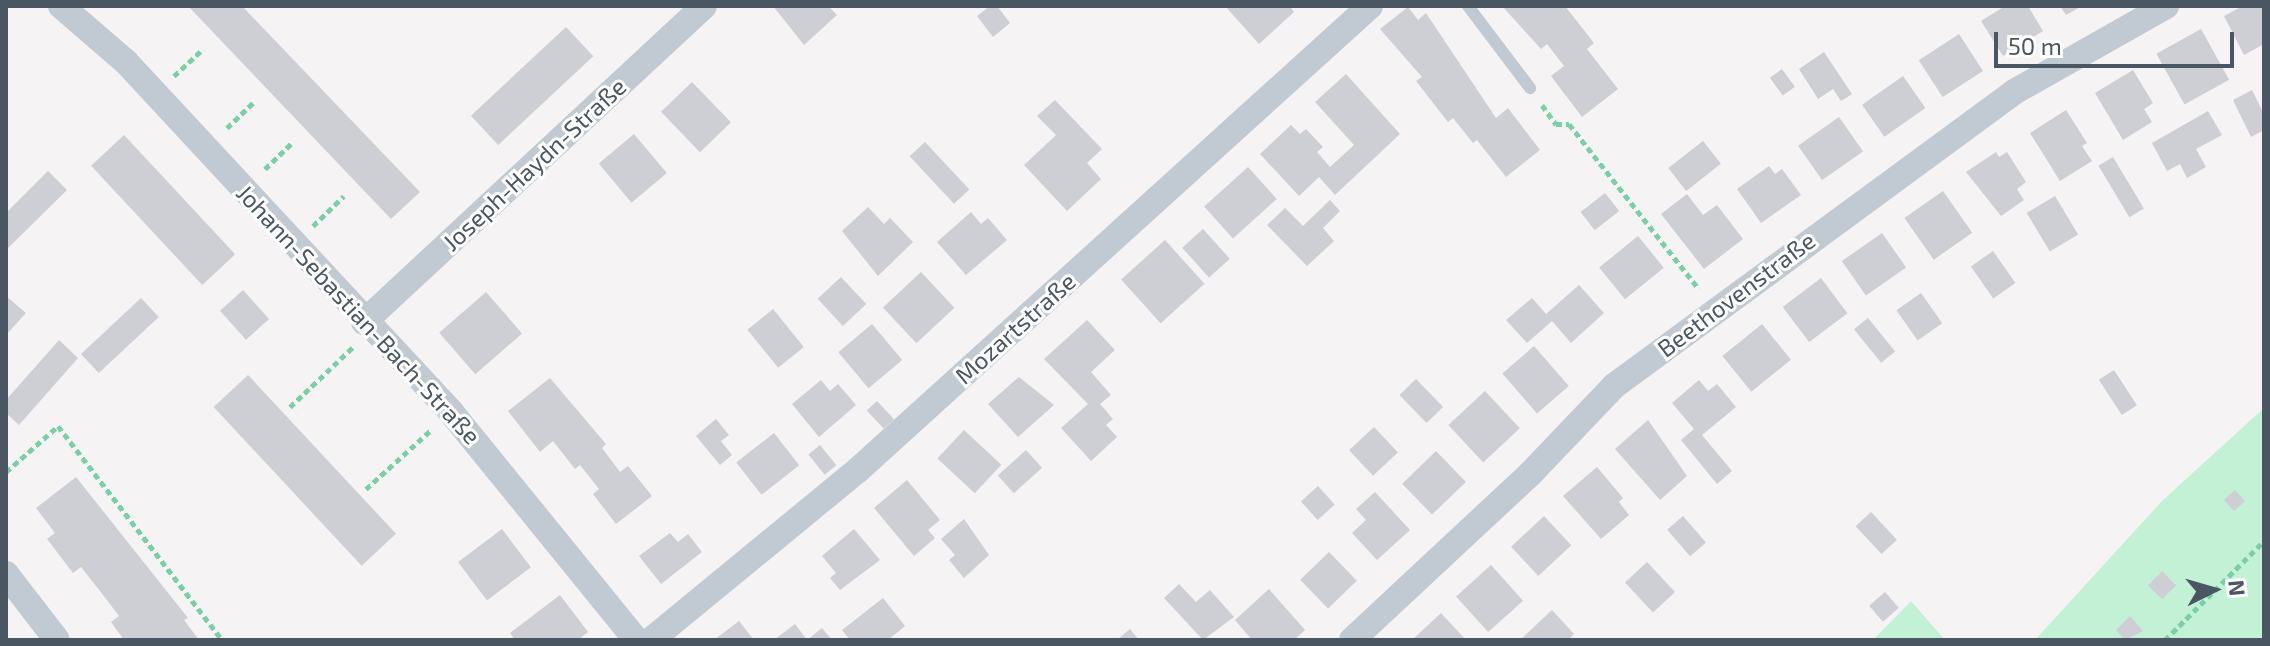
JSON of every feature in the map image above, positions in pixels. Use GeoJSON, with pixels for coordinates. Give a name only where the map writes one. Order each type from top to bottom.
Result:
{"type":"FeatureCollection","features":[{"type":"Feature","properties":{"kind":"street","name":"Johann-Sebastian-Bach-Straße"},"geometry":{"type":"LineString","coordinates":[[61,6],[126,62],[451,412],[636,640]]}},
{"type":"Feature","properties":{"kind":"street","name":"Joseph-Haydn-Straße"},"geometry":{"type":"LineString","coordinates":[[368,326],[704,6]]}},
{"type":"Feature","properties":{"kind":"street","name":"Mozartstraße"},"geometry":{"type":"LineString","coordinates":[[651,640],[858,470],[1370,6]]}},
{"type":"Feature","properties":{"kind":"street","name":"Beethovenstraße"},"geometry":{"type":"LineString","coordinates":[[1352,640],[1531,473],[1614,386],[2014,92],[2166,6]]}},
{"type":"Feature","properties":{"kind":"street"},"geometry":{"type":"LineString","coordinates":[[9,587],[57,640]]}},
{"type":"Feature","properties":{"kind":"lane"},"geometry":{"type":"LineString","coordinates":[[1468,6],[1530,88]]}},
{"type":"Feature","properties":{"kind":"path"},"geometry":{"type":"LineString","coordinates":[[172,78],[203,49]]}},
{"type":"Feature","properties":{"kind":"path"},"geometry":{"type":"LineString","coordinates":[[1530,88],[1556,124],[1569,124],[1715,310]]}},
{"type":"Feature","properties":{"kind":"path"},"geometry":{"type":"LineString","coordinates":[[225,130],[255,101]]}},
{"type":"Feature","properties":{"kind":"path"},"geometry":{"type":"LineString","coordinates":[[253,179],[293,142]]}},
{"type":"Feature","properties":{"kind":"path"},"geometry":{"type":"LineString","coordinates":[[307,232],[344,196]]}},
{"type":"Feature","properties":{"kind":"path"},"geometry":{"type":"LineString","coordinates":[[290,407],[368,326]]}},
{"type":"Feature","properties":{"kind":"path"},"geometry":{"type":"LineString","coordinates":[[366,489],[451,412]]}},
{"type":"Feature","properties":{"kind":"path"},"geometry":{"type":"LineString","coordinates":[[6,472],[58,426],[222,640]]}},
{"type":"Feature","properties":{"kind":"path"},"geometry":{"type":"LineString","coordinates":[[2165,640],[2264,541]]}},
{"type":"Feature","properties":{"kind":"green space"},"geometry":{"type":"Polygon","coordinates":[[[2264,408],[2264,640],[2035,640],[2162,501],[2264,408]]]}},
{"type":"Feature","properties":{"kind":"green space"},"geometry":{"type":"Polygon","coordinates":[[[1911,601],[1945,640],[1873,640],[1911,601]]]}},
{"type":"Feature","properties":{"kind":"building"},"geometry":{"type":"Polygon","coordinates":[[[188,6],[242,6],[420,192],[391,219],[188,6]]]}},
{"type":"Feature","properties":{"kind":"building"},"geometry":{"type":"Polygon","coordinates":[[[773,6],[828,6],[837,15],[804,45],[773,6]]]}},
{"type":"Feature","properties":{"kind":"building"},"geometry":{"type":"Polygon","coordinates":[[[990,6],[997,6],[1010,23],[993,37],[977,16],[990,6]]]}},
{"type":"Feature","properties":{"kind":"building"},"geometry":{"type":"Polygon","coordinates":[[[1225,6],[1290,6],[1294,12],[1259,44],[1225,6]]]}},
{"type":"Feature","properties":{"kind":"building"},"geometry":{"type":"Polygon","coordinates":[[[1502,6],[1565,6],[1594,43],[1587,49],[1618,89],[1582,117],[1551,76],[1564,66],[1547,44],[1541,49],[1502,6]]]}},
{"type":"Feature","properties":{"kind":"building"},"geometry":{"type":"Polygon","coordinates":[[[2005,6],[2028,6],[2043,31],[2003,56],[1981,21],[2005,6]]]}},
{"type":"Feature","properties":{"kind":"building"},"geometry":{"type":"Polygon","coordinates":[[[2060,6],[2082,6],[2066,15],[2060,6]]]}},
{"type":"Feature","properties":{"kind":"building"},"geometry":{"type":"Polygon","coordinates":[[[2243,6],[2264,6],[2264,44],[2244,55],[2224,16],[2243,6]]]}},
{"type":"Feature","properties":{"kind":"building"},"geometry":{"type":"Polygon","coordinates":[[[1408,7],[1418,20],[1426,13],[1496,118],[1508,108],[1540,150],[1506,177],[1477,140],[1473,143],[1453,118],[1448,122],[1416,81],[1422,77],[1380,29],[1408,7]]]}},
{"type":"Feature","properties":{"kind":"building"},"geometry":{"type":"Polygon","coordinates":[[[566,27],[593,56],[498,145],[471,116],[566,27]]]}},
{"type":"Feature","properties":{"kind":"building"},"geometry":{"type":"Polygon","coordinates":[[[2201,29],[2229,80],[2185,104],[2156,54],[2201,29]]]}},
{"type":"Feature","properties":{"kind":"building"},"geometry":{"type":"Polygon","coordinates":[[[1959,34],[1983,71],[1943,97],[1919,60],[1959,34]]]}},
{"type":"Feature","properties":{"kind":"building"},"geometry":{"type":"Polygon","coordinates":[[[1824,52],[1852,94],[1841,101],[1833,89],[1818,99],[1799,69],[1824,52]]]}},
{"type":"Feature","properties":{"kind":"building"},"geometry":{"type":"Polygon","coordinates":[[[1782,69],[1795,87],[1783,96],[1770,78],[1782,69]]]}},
{"type":"Feature","properties":{"kind":"building"},"geometry":{"type":"Polygon","coordinates":[[[2133,70],[2153,103],[2144,109],[2152,122],[2123,140],[2095,93],[2133,70]]]}},
{"type":"Feature","properties":{"kind":"building"},"geometry":{"type":"Polygon","coordinates":[[[1346,74],[1400,134],[1335,195],[1319,177],[1299,196],[1260,154],[1291,125],[1300,134],[1306,129],[1323,147],[1317,152],[1330,167],[1354,145],[1315,102],[1346,74]]]}},
{"type":"Feature","properties":{"kind":"building"},"geometry":{"type":"Polygon","coordinates":[[[1903,76],[1925,108],[1884,137],[1862,105],[1903,76]]]}},
{"type":"Feature","properties":{"kind":"building"},"geometry":{"type":"Polygon","coordinates":[[[692,82],[731,122],[700,152],[661,112],[692,82]]]}},
{"type":"Feature","properties":{"kind":"building"},"geometry":{"type":"Polygon","coordinates":[[[2252,90],[2264,114],[2264,130],[2251,137],[2233,100],[2252,90]]]}},
{"type":"Feature","properties":{"kind":"building"},"geometry":{"type":"Polygon","coordinates":[[[1055,100],[1102,149],[1087,163],[1101,179],[1067,211],[1024,165],[1056,135],[1037,116],[1055,100]]]}},
{"type":"Feature","properties":{"kind":"building"},"geometry":{"type":"Polygon","coordinates":[[[2066,110],[2087,143],[2082,146],[2092,161],[2060,181],[2030,133],[2066,110]]]}},
{"type":"Feature","properties":{"kind":"building"},"geometry":{"type":"Polygon","coordinates":[[[2208,111],[2222,135],[2196,149],[2206,167],[2187,178],[2180,164],[2167,171],[2152,143],[2208,111]]]}},
{"type":"Feature","properties":{"kind":"building"},"geometry":{"type":"Polygon","coordinates":[[[1839,117],[1863,151],[1822,180],[1798,146],[1839,117]]]}},
{"type":"Feature","properties":{"kind":"building"},"geometry":{"type":"Polygon","coordinates":[[[634,134],[667,173],[632,203],[599,164],[634,134]]]}},
{"type":"Feature","properties":{"kind":"building"},"geometry":{"type":"Polygon","coordinates":[[[124,135],[235,254],[202,285],[91,166],[124,135]]]}},
{"type":"Feature","properties":{"kind":"building"},"geometry":{"type":"Polygon","coordinates":[[[1703,141],[1721,164],[1686,191],[1668,168],[1703,141]]]}},
{"type":"Feature","properties":{"kind":"building"},"geometry":{"type":"Polygon","coordinates":[[[925,142],[969,190],[954,204],[910,156],[925,142]]]}},
{"type":"Feature","properties":{"kind":"building"},"geometry":{"type":"Polygon","coordinates":[[[1996,152],[1999,157],[2007,152],[2026,182],[2017,189],[2024,200],[2001,216],[1966,172],[1996,152]]]}},
{"type":"Feature","properties":{"kind":"building"},"geometry":{"type":"Polygon","coordinates":[[[2113,157],[2144,208],[2129,217],[2098,166],[2113,157]]]}},
{"type":"Feature","properties":{"kind":"building"},"geometry":{"type":"Polygon","coordinates":[[[1769,166],[1775,174],[1782,169],[1801,195],[1761,223],[1737,189],[1769,166]]]}},
{"type":"Feature","properties":{"kind":"building"},"geometry":{"type":"Polygon","coordinates":[[[1248,167],[1277,199],[1233,238],[1204,206],[1248,167]]]}},
{"type":"Feature","properties":{"kind":"building"},"geometry":{"type":"Polygon","coordinates":[[[48,171],[67,190],[6,250],[6,213],[48,171]]]}},
{"type":"Feature","properties":{"kind":"building"},"geometry":{"type":"Polygon","coordinates":[[[1943,191],[1972,233],[1934,260],[1904,218],[1943,191]]]}},
{"type":"Feature","properties":{"kind":"building"},"geometry":{"type":"Polygon","coordinates":[[[1605,193],[1619,211],[1595,230],[1581,212],[1605,193]]]}},
{"type":"Feature","properties":{"kind":"building"},"geometry":{"type":"Polygon","coordinates":[[[1687,194],[1703,215],[1717,205],[1743,239],[1704,269],[1661,214],[1687,194]]]}},
{"type":"Feature","properties":{"kind":"building"},"geometry":{"type":"Polygon","coordinates":[[[2055,196],[2078,235],[2050,252],[2027,213],[2055,196]]]}},
{"type":"Feature","properties":{"kind":"building"},"geometry":{"type":"Polygon","coordinates":[[[1330,200],[1340,211],[1323,228],[1334,241],[1307,266],[1267,225],[1285,208],[1303,226],[1330,200]]]}},
{"type":"Feature","properties":{"kind":"building"},"geometry":{"type":"Polygon","coordinates":[[[868,207],[884,224],[890,218],[913,242],[878,276],[842,231],[868,207]]]}},
{"type":"Feature","properties":{"kind":"building"},"geometry":{"type":"Polygon","coordinates":[[[971,212],[981,224],[988,218],[1007,240],[966,275],[937,242],[971,212]]]}},
{"type":"Feature","properties":{"kind":"building"},"geometry":{"type":"Polygon","coordinates":[[[1203,229],[1230,259],[1209,277],[1182,248],[1203,229]]]}},
{"type":"Feature","properties":{"kind":"building"},"geometry":{"type":"Polygon","coordinates":[[[1882,233],[1906,267],[1866,296],[1842,261],[1882,233]]]}},
{"type":"Feature","properties":{"kind":"building"},"geometry":{"type":"Polygon","coordinates":[[[1638,236],[1664,268],[1625,299],[1599,267],[1638,236]]]}},
{"type":"Feature","properties":{"kind":"building"},"geometry":{"type":"Polygon","coordinates":[[[1165,240],[1204,284],[1161,323],[1121,279],[1165,240]]]}},
{"type":"Feature","properties":{"kind":"building"},"geometry":{"type":"Polygon","coordinates":[[[1993,251],[2015,283],[1993,298],[1971,266],[1993,251]]]}},
{"type":"Feature","properties":{"kind":"building"},"geometry":{"type":"Polygon","coordinates":[[[921,272],[954,308],[916,343],[883,307],[921,272]]]}},
{"type":"Feature","properties":{"kind":"building"},"geometry":{"type":"Polygon","coordinates":[[[841,277],[866,304],[843,326],[818,299],[841,277]]]}},
{"type":"Feature","properties":{"kind":"building"},"geometry":{"type":"Polygon","coordinates":[[[1821,278],[1847,313],[1809,342],[1783,307],[1821,278]]]}},
{"type":"Feature","properties":{"kind":"building"},"geometry":{"type":"Polygon","coordinates":[[[1579,285],[1604,313],[1571,343],[1552,321],[1527,343],[1506,320],[1532,298],[1546,314],[1579,285]]]}},
{"type":"Feature","properties":{"kind":"building"},"geometry":{"type":"Polygon","coordinates":[[[243,290],[269,319],[246,340],[220,311],[243,290]]]}},
{"type":"Feature","properties":{"kind":"building"},"geometry":{"type":"Polygon","coordinates":[[[486,292],[522,334],[475,374],[439,333],[486,292]]]}},
{"type":"Feature","properties":{"kind":"building"},"geometry":{"type":"Polygon","coordinates":[[[1921,293],[1942,323],[1918,341],[1896,310],[1921,293]]]}},
{"type":"Feature","properties":{"kind":"building"},"geometry":{"type":"Polygon","coordinates":[[[6,296],[26,313],[6,335],[6,296]]]}},
{"type":"Feature","properties":{"kind":"building"},"geometry":{"type":"Polygon","coordinates":[[[141,298],[159,317],[99,373],[81,354],[141,298]]]}},
{"type":"Feature","properties":{"kind":"building"},"geometry":{"type":"Polygon","coordinates":[[[773,309],[804,347],[778,368],[747,330],[773,309]]]}},
{"type":"Feature","properties":{"kind":"building"},"geometry":{"type":"Polygon","coordinates":[[[1868,318],[1895,351],[1881,363],[1854,329],[1868,318]]]}},
{"type":"Feature","properties":{"kind":"building"},"geometry":{"type":"Polygon","coordinates":[[[1087,320],[1115,350],[1091,372],[1111,395],[1100,404],[1113,419],[1106,425],[1117,437],[1091,461],[1061,428],[1088,404],[1044,359],[1087,320]]]}},
{"type":"Feature","properties":{"kind":"building"},"geometry":{"type":"Polygon","coordinates":[[[872,324],[902,360],[869,388],[838,352],[872,324]]]}},
{"type":"Feature","properties":{"kind":"building"},"geometry":{"type":"Polygon","coordinates":[[[1762,324],[1791,360],[1751,392],[1722,356],[1762,324]]]}},
{"type":"Feature","properties":{"kind":"building"},"geometry":{"type":"Polygon","coordinates":[[[59,340],[78,358],[19,425],[6,413],[6,400],[59,340]]]}},
{"type":"Feature","properties":{"kind":"building"},"geometry":{"type":"Polygon","coordinates":[[[1534,346],[1569,386],[1537,414],[1502,374],[1534,346]]]}},
{"type":"Feature","properties":{"kind":"building"},"geometry":{"type":"Polygon","coordinates":[[[2114,370],[2137,405],[2122,415],[2099,380],[2114,370]]]}},
{"type":"Feature","properties":{"kind":"building"},"geometry":{"type":"Polygon","coordinates":[[[248,375],[396,534],[362,566],[214,407],[248,375]]]}},
{"type":"Feature","properties":{"kind":"building"},"geometry":{"type":"Polygon","coordinates":[[[1019,377],[1054,405],[1018,437],[988,404],[1019,377]]]}},
{"type":"Feature","properties":{"kind":"building"},"geometry":{"type":"Polygon","coordinates":[[[550,378],[606,444],[602,448],[620,472],[628,466],[652,496],[616,524],[593,494],[599,489],[580,465],[575,469],[553,441],[540,452],[508,411],[550,378]]]}},
{"type":"Feature","properties":{"kind":"building"},"geometry":{"type":"Polygon","coordinates":[[[1416,379],[1443,407],[1427,423],[1399,395],[1416,379]]]}},
{"type":"Feature","properties":{"kind":"building"},"geometry":{"type":"Polygon","coordinates":[[[821,380],[830,391],[838,384],[856,405],[819,437],[792,404],[821,380]]]}},
{"type":"Feature","properties":{"kind":"building"},"geometry":{"type":"Polygon","coordinates":[[[1699,380],[1708,391],[1717,384],[1736,407],[1702,435],[1732,471],[1717,484],[1681,440],[1694,429],[1672,403],[1699,380]]]}},
{"type":"Feature","properties":{"kind":"building"},"geometry":{"type":"Polygon","coordinates":[[[1485,391],[1520,428],[1483,462],[1448,425],[1485,391]]]}},
{"type":"Feature","properties":{"kind":"building"},"geometry":{"type":"Polygon","coordinates":[[[877,401],[894,419],[884,429],[867,411],[877,401]]]}},
{"type":"Feature","properties":{"kind":"building"},"geometry":{"type":"Polygon","coordinates":[[[716,419],[729,435],[721,441],[732,455],[720,465],[696,436],[716,419]]]}},
{"type":"Feature","properties":{"kind":"building"},"geometry":{"type":"Polygon","coordinates":[[[1648,420],[1687,476],[1660,500],[1615,449],[1648,420]]]}},
{"type":"Feature","properties":{"kind":"building"},"geometry":{"type":"Polygon","coordinates":[[[1374,427],[1398,453],[1373,476],[1349,450],[1374,427]]]}},
{"type":"Feature","properties":{"kind":"building"},"geometry":{"type":"Polygon","coordinates":[[[964,430],[1001,465],[975,493],[937,459],[964,430]]]}},
{"type":"Feature","properties":{"kind":"building"},"geometry":{"type":"Polygon","coordinates":[[[774,433],[799,465],[761,495],[736,463],[774,433]]]}},
{"type":"Feature","properties":{"kind":"building"},"geometry":{"type":"Polygon","coordinates":[[[820,445],[836,465],[825,475],[808,454],[820,445]]]}},
{"type":"Feature","properties":{"kind":"building"},"geometry":{"type":"Polygon","coordinates":[[[1026,450],[1042,468],[1014,493],[998,475],[1026,450]]]}},
{"type":"Feature","properties":{"kind":"building"},"geometry":{"type":"Polygon","coordinates":[[[1436,451],[1466,482],[1432,515],[1402,484],[1436,451]]]}},
{"type":"Feature","properties":{"kind":"building"},"geometry":{"type":"Polygon","coordinates":[[[1597,467],[1623,498],[1619,502],[1629,515],[1601,539],[1563,496],[1597,467]]]}},
{"type":"Feature","properties":{"kind":"building"},"geometry":{"type":"Polygon","coordinates":[[[76,477],[188,618],[184,620],[199,640],[124,640],[111,622],[119,616],[100,591],[81,567],[73,573],[47,539],[55,533],[36,508],[76,477]]]}},
{"type":"Feature","properties":{"kind":"building"},"geometry":{"type":"Polygon","coordinates":[[[907,480],[940,520],[928,530],[935,538],[914,556],[874,508],[907,480]]]}},
{"type":"Feature","properties":{"kind":"building"},"geometry":{"type":"Polygon","coordinates":[[[1318,486],[1335,505],[1318,520],[1301,501],[1318,486]]]}},
{"type":"Feature","properties":{"kind":"building"},"geometry":{"type":"Polygon","coordinates":[[[2235,490],[2245,501],[2234,511],[2224,500],[2235,490]]]}},
{"type":"Feature","properties":{"kind":"building"},"geometry":{"type":"Polygon","coordinates":[[[1375,492],[1410,530],[1377,560],[1352,533],[1366,520],[1356,509],[1375,492]]]}},
{"type":"Feature","properties":{"kind":"building"},"geometry":{"type":"Polygon","coordinates":[[[1871,512],[1897,540],[1882,554],[1856,526],[1871,512]]]}},
{"type":"Feature","properties":{"kind":"building"},"geometry":{"type":"Polygon","coordinates":[[[1544,516],[1571,545],[1538,576],[1511,547],[1544,516]]]}},
{"type":"Feature","properties":{"kind":"building"},"geometry":{"type":"Polygon","coordinates":[[[1683,516],[1706,542],[1690,556],[1667,530],[1683,516]]]}},
{"type":"Feature","properties":{"kind":"building"},"geometry":{"type":"Polygon","coordinates":[[[964,519],[989,555],[964,578],[949,560],[955,555],[941,539],[964,519]]]}},
{"type":"Feature","properties":{"kind":"building"},"geometry":{"type":"Polygon","coordinates":[[[502,529],[531,567],[487,600],[458,562],[502,529]]]}},
{"type":"Feature","properties":{"kind":"building"},"geometry":{"type":"Polygon","coordinates":[[[854,529],[880,560],[840,590],[830,578],[836,573],[822,556],[854,529]]]}},
{"type":"Feature","properties":{"kind":"building"},"geometry":{"type":"Polygon","coordinates":[[[670,533],[678,542],[688,534],[702,552],[661,584],[639,556],[670,533]]]}},
{"type":"Feature","properties":{"kind":"building"},"geometry":{"type":"Polygon","coordinates":[[[1329,552],[1357,581],[1328,609],[1300,580],[1329,552]]]}},
{"type":"Feature","properties":{"kind":"building"},"geometry":{"type":"Polygon","coordinates":[[[1647,562],[1675,592],[1653,612],[1625,582],[1647,562]]]}},
{"type":"Feature","properties":{"kind":"building"},"geometry":{"type":"Polygon","coordinates":[[[1491,565],[1523,601],[1488,632],[1456,596],[1491,565]]]}},
{"type":"Feature","properties":{"kind":"building"},"geometry":{"type":"Polygon","coordinates":[[[2162,571],[2176,585],[2162,599],[2148,585],[2162,571]]]}},
{"type":"Feature","properties":{"kind":"building"},"geometry":{"type":"Polygon","coordinates":[[[1179,584],[1196,602],[1210,590],[1234,617],[1203,640],[1164,598],[1179,584]]]}},
{"type":"Feature","properties":{"kind":"building"},"geometry":{"type":"Polygon","coordinates":[[[1269,589],[1305,630],[1294,640],[1252,640],[1235,620],[1269,589]]]}},
{"type":"Feature","properties":{"kind":"building"},"geometry":{"type":"Polygon","coordinates":[[[1885,592],[1899,608],[1883,622],[1869,606],[1885,592]]]}},
{"type":"Feature","properties":{"kind":"building"},"geometry":{"type":"Polygon","coordinates":[[[560,595],[588,632],[578,640],[515,640],[510,633],[560,595]]]}},
{"type":"Feature","properties":{"kind":"building"},"geometry":{"type":"Polygon","coordinates":[[[883,598],[905,626],[888,640],[850,640],[842,630],[883,598]]]}},
{"type":"Feature","properties":{"kind":"building"},"geometry":{"type":"Polygon","coordinates":[[[1552,610],[1574,634],[1568,640],[1520,640],[1552,610]]]}},
{"type":"Feature","properties":{"kind":"building"},"geometry":{"type":"Polygon","coordinates":[[[1441,613],[1466,640],[1412,640],[1441,613]]]}},
{"type":"Feature","properties":{"kind":"building"},"geometry":{"type":"Polygon","coordinates":[[[2130,616],[2143,631],[2125,640],[2116,630],[2130,616]]]}},
{"type":"Feature","properties":{"kind":"building"},"geometry":{"type":"Polygon","coordinates":[[[739,621],[754,640],[714,640],[739,621]]]}},
{"type":"Feature","properties":{"kind":"building"},"geometry":{"type":"Polygon","coordinates":[[[795,624],[807,640],[774,640],[795,624]]]}},
{"type":"Feature","properties":{"kind":"building"},"geometry":{"type":"Polygon","coordinates":[[[822,628],[832,640],[807,640],[822,628]]]}},
{"type":"Feature","properties":{"kind":"building"},"geometry":{"type":"Polygon","coordinates":[[[1130,629],[1139,640],[1117,640],[1130,629]]]}}]}
